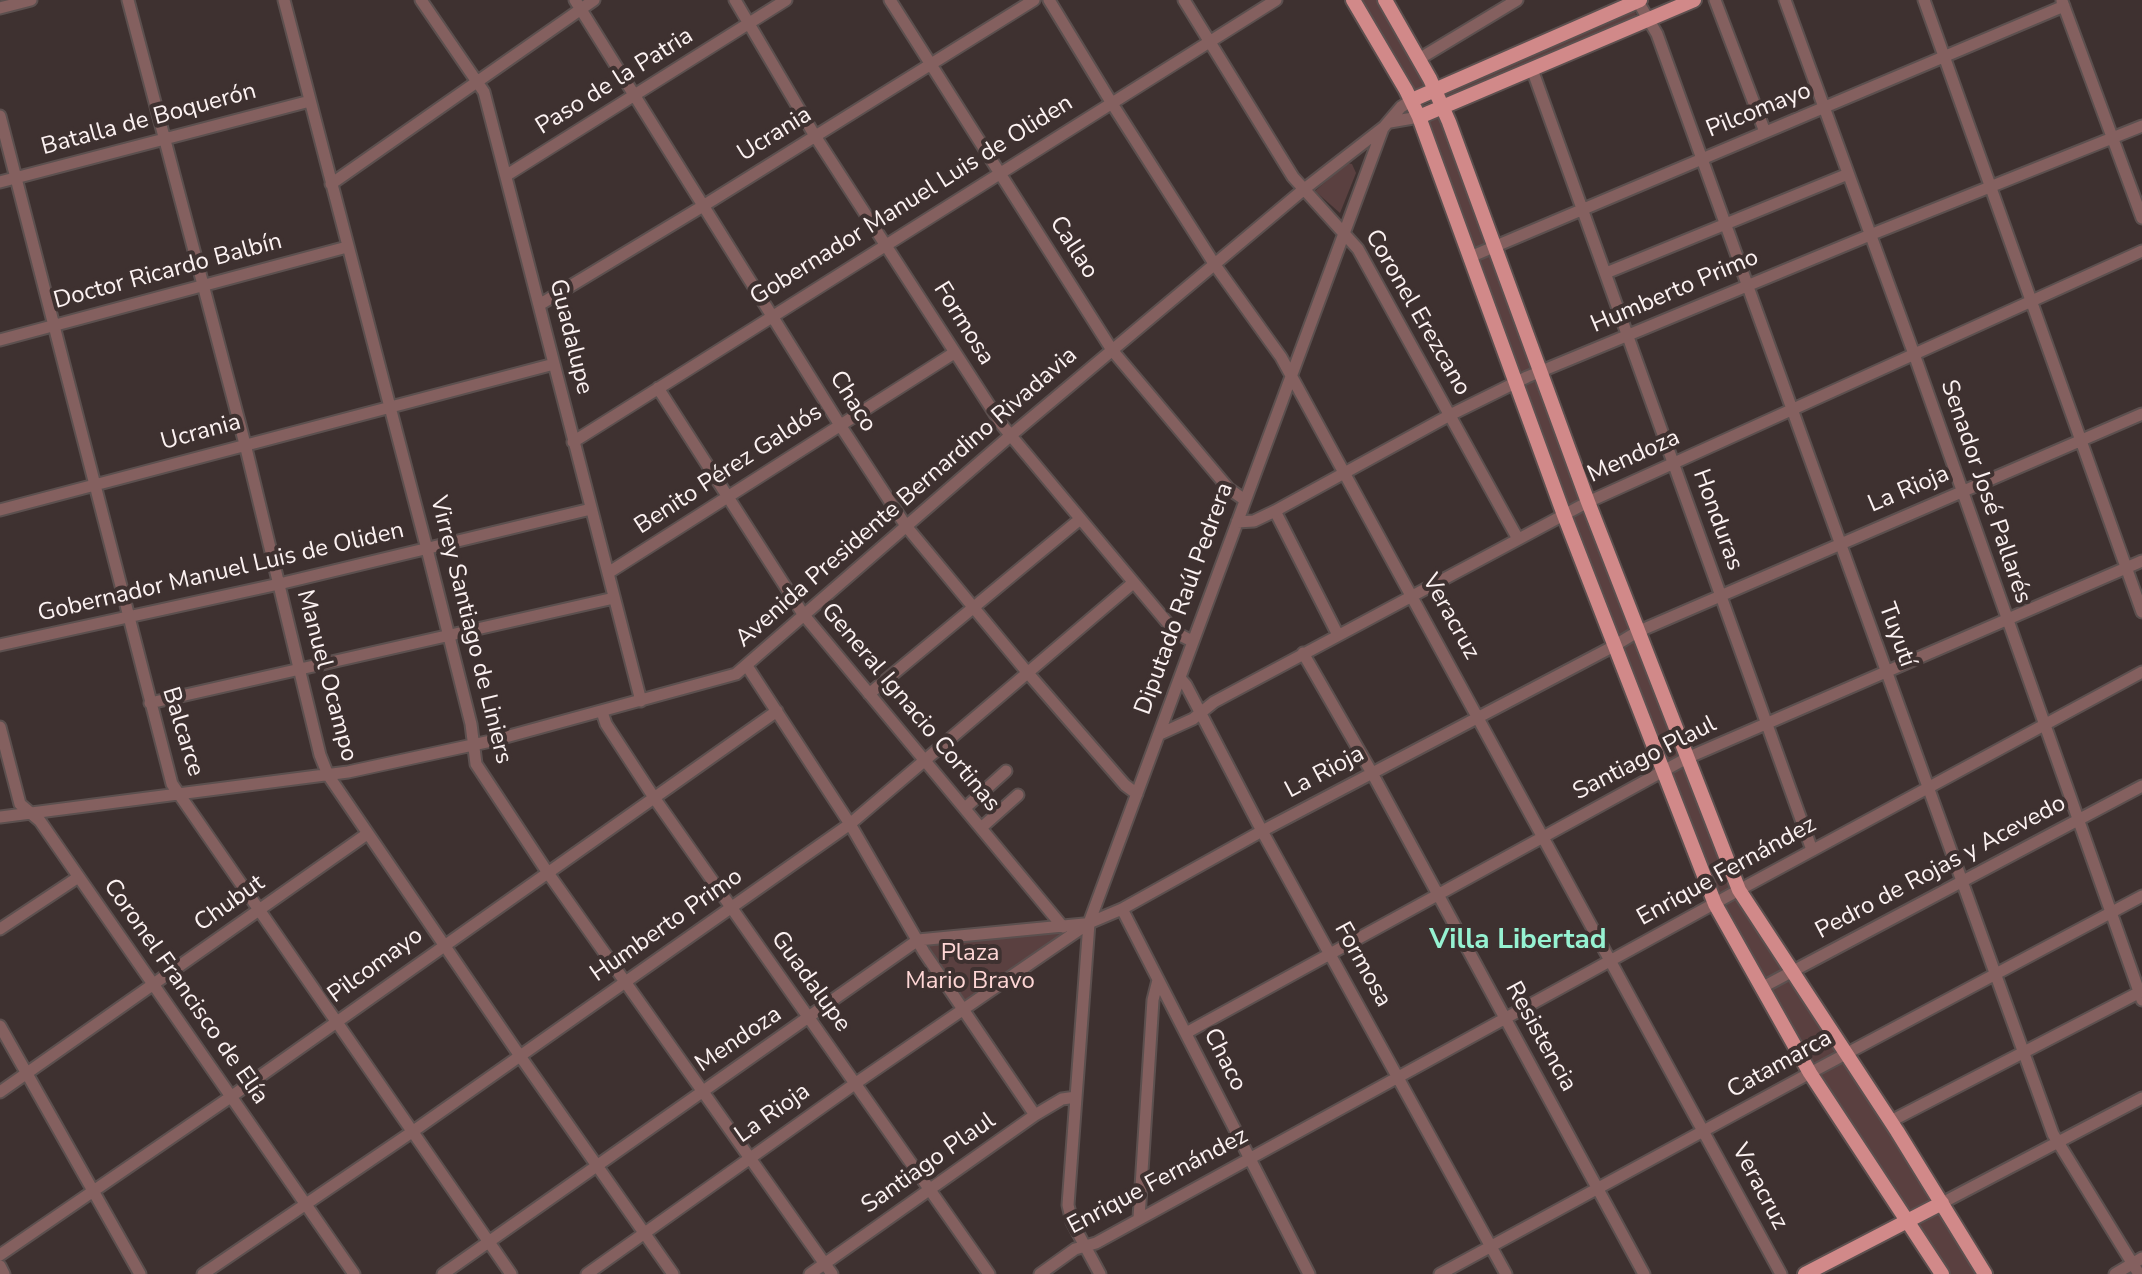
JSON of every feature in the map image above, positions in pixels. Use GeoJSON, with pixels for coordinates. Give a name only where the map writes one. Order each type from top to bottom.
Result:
{"type":"FeatureCollection","features":[{"type":"Feature","properties":{"kind":"main road"},"geometry":{"type":"LineString","coordinates":[[1353,0],[1419,117],[1564,515],[1715,904],[1810,1073],[1942,1274]]}},
{"type":"Feature","properties":{"kind":"main road"},"geometry":{"type":"LineString","coordinates":[[1385,0],[1443,107],[1637,632],[1739,890],[1891,1121],[1985,1274]]}},
{"type":"Feature","properties":{"kind":"main road","name":"Avenida Presidente Bernardino Rivadavia"},"geometry":{"type":"LineString","coordinates":[[1412,100],[1638,0]]}},
{"type":"Feature","properties":{"kind":"main road","name":"Avenida Presidente Bernardino Rivadavia"},"geometry":{"type":"LineString","coordinates":[[1419,117],[1694,0]]}},
{"type":"Feature","properties":{"kind":"main road"},"geometry":{"type":"LineString","coordinates":[[1805,1274],[1942,1203]]}},
{"type":"Feature","properties":{"kind":"street"},"geometry":{"type":"LineString","coordinates":[[0,8],[31,0]]}},
{"type":"Feature","properties":{"kind":"street","name":"Manuel Ocampo"},"geometry":{"type":"LineString","coordinates":[[128,0],[245,444],[320,755],[328,775],[673,1274]]}},
{"type":"Feature","properties":{"kind":"street","name":"Virrey Santiago de Liniers"},"geometry":{"type":"LineString","coordinates":[[284,0],[427,549],[471,724],[479,771],[828,1269]]}},
{"type":"Feature","properties":{"kind":"street","name":"Guadalupe"},"geometry":{"type":"LineString","coordinates":[[421,0],[484,92],[641,701]]}},
{"type":"Feature","properties":{"kind":"street"},"geometry":{"type":"LineString","coordinates":[[331,184],[578,5],[594,0]]}},
{"type":"Feature","properties":{"kind":"street","name":"Formosa"},"geometry":{"type":"LineString","coordinates":[[735,0],[815,136],[1010,436],[1176,633],[1192,641]]}},
{"type":"Feature","properties":{"kind":"street","name":"Paso de la Patria"},"geometry":{"type":"LineString","coordinates":[[507,175],[786,0]]}},
{"type":"Feature","properties":{"kind":"street","name":"Callao"},"geometry":{"type":"LineString","coordinates":[[890,0],[1112,350],[1229,489],[1245,500]]}},
{"type":"Feature","properties":{"kind":"street","name":"Ucrania"},"geometry":{"type":"LineString","coordinates":[[539,305],[1034,0]]}},
{"type":"Feature","properties":{"kind":"street","name":"Veracruz"},"geometry":{"type":"LineString","coordinates":[[1049,0],[1215,265],[1291,374],[1781,1274]]}},
{"type":"Feature","properties":{"kind":"street","name":"Coronel Erezcano"},"geometry":{"type":"LineString","coordinates":[[1184,0],[1303,190],[1358,249],[1518,539]]}},
{"type":"Feature","properties":{"kind":"street","name":"Gobernador Manuel Luis de Oliden"},"geometry":{"type":"LineString","coordinates":[[573,442],[1276,0]]}},
{"type":"Feature","properties":{"kind":"street"},"geometry":{"type":"LineString","coordinates":[[1419,59],[1517,0]]}},
{"type":"Feature","properties":{"kind":"street","name":"Tuyutí"},"geometry":{"type":"LineString","coordinates":[[1638,0],[1657,34],[2057,1143],[2138,1265]]}},
{"type":"Feature","properties":{"kind":"street"},"geometry":{"type":"LineString","coordinates":[[1715,0],[1765,132]]}},
{"type":"Feature","properties":{"kind":"street","name":"Senador José Pallarés"},"geometry":{"type":"LineString","coordinates":[[1785,0],[2141,994]]}},
{"type":"Feature","properties":{"kind":"street"},"geometry":{"type":"LineString","coordinates":[[1924,0],[2142,612]]}},
{"type":"Feature","properties":{"kind":"street"},"geometry":{"type":"LineString","coordinates":[[2063,3],[2142,218]]}},
{"type":"Feature","properties":{"kind":"street","name":"Pilcomayo"},"geometry":{"type":"LineString","coordinates":[[1470,257],[1944,57],[2063,3]]}},
{"type":"Feature","properties":{"kind":"street","name":"Chaco"},"geometry":{"type":"LineString","coordinates":[[578,5],[906,526],[1027,672],[1125,785],[1137,794]]}},
{"type":"Feature","properties":{"kind":"street","name":"Honduras"},"geometry":{"type":"LineString","coordinates":[[1532,69],[1812,850]]}},
{"type":"Feature","properties":{"kind":"street","name":"Avenida Presidente Bernardino Rivadavia"},"geometry":{"type":"LineString","coordinates":[[0,817],[328,775],[474,745],[728,677],[747,666],[1010,436],[1303,190],[1387,125],[1401,107],[1412,100]]}},
{"type":"Feature","properties":{"kind":"street","name":"Batalla de Boquerón"},"geometry":{"type":"LineString","coordinates":[[0,182],[310,101]]}},
{"type":"Feature","properties":{"kind":"street","name":"Balcarce"},"geometry":{"type":"LineString","coordinates":[[0,116],[172,784],[511,1274]]}},
{"type":"Feature","properties":{"kind":"street","name":"Avenida Presidente Bernardino Rivadavia"},"geometry":{"type":"LineString","coordinates":[[1387,125],[1419,117]]}},
{"type":"Feature","properties":{"kind":"street","name":"Diputado Raúl Pedrera"},"geometry":{"type":"LineString","coordinates":[[1100,1274],[1072,1222],[1068,1205],[1089,923],[1344,231],[1387,125]]}},
{"type":"Feature","properties":{"kind":"street","name":"Humberto Primo"},"geometry":{"type":"LineString","coordinates":[[1237,522],[1254,521],[1275,511],[1515,382],[2142,126]]}},
{"type":"Feature","properties":{"kind":"street"},"geometry":{"type":"LineString","coordinates":[[1606,273],[1848,174]]}},
{"type":"Feature","properties":{"kind":"street","name":"Doctor Ricardo Balbín"},"geometry":{"type":"LineString","coordinates":[[0,340],[347,247]]}},
{"type":"Feature","properties":{"kind":"street","name":"Mendoza"},"geometry":{"type":"LineString","coordinates":[[1160,734],[1183,725],[1214,702],[1303,653],[1588,502],[2142,251]]}},
{"type":"Feature","properties":{"kind":"street","name":"Benito Pérez Galdós"},"geometry":{"type":"LineString","coordinates":[[608,573],[954,353]]}},
{"type":"Feature","properties":{"kind":"street","name":"Ucrania"},"geometry":{"type":"LineString","coordinates":[[0,510],[554,364]]}},
{"type":"Feature","properties":{"kind":"street","name":"General Ignacio Cortinas"},"geometry":{"type":"LineString","coordinates":[[658,388],[803,614],[1063,927]]}},
{"type":"Feature","properties":{"kind":"street","name":"La Rioja"},"geometry":{"type":"LineString","coordinates":[[587,1274],[1089,923],[1122,909],[1637,632],[2142,414]]}},
{"type":"Feature","properties":{"kind":"street","name":"Gobernador Manuel Luis de Oliden"},"geometry":{"type":"LineString","coordinates":[[0,645],[279,584],[591,509]]}},
{"type":"Feature","properties":{"kind":"street"},"geometry":{"type":"LineString","coordinates":[[1275,511],[1338,635]]}},
{"type":"Feature","properties":{"kind":"street"},"geometry":{"type":"LineString","coordinates":[[869,694],[1079,520]]}},
{"type":"Feature","properties":{"kind":"street","name":"Santiago Plaul"},"geometry":{"type":"LineString","coordinates":[[1186,1033],[1687,758],[2142,561]]}},
{"type":"Feature","properties":{"kind":"street","name":"Humberto Primo"},"geometry":{"type":"LineString","coordinates":[[203,1274],[412,1132],[850,824],[1133,583]]}},
{"type":"Feature","properties":{"kind":"street"},"geometry":{"type":"LineString","coordinates":[[150,703],[614,598]]}},
{"type":"Feature","properties":{"kind":"street","name":"Resistencia"},"geometry":{"type":"LineString","coordinates":[[1303,653],[1372,773],[1644,1274]]}},
{"type":"Feature","properties":{"kind":"street"},"geometry":{"type":"LineString","coordinates":[[747,666],[850,824],[961,1010],[1035,1115]]}},
{"type":"Feature","properties":{"kind":"street","name":"Enrique Fernández"},"geometry":{"type":"LineString","coordinates":[[1040,1274],[1075,1249],[1139,1218],[1399,1078],[2142,672]]}},
{"type":"Feature","properties":{"kind":"street","name":"Formosa"},"geometry":{"type":"LineString","coordinates":[[1180,678],[1506,1274]]}},
{"type":"Feature","properties":{"kind":"street","name":"Pilcomayo"},"geometry":{"type":"LineString","coordinates":[[0,1255],[232,1096],[777,711]]}},
{"type":"Feature","properties":{"kind":"street","name":"Guadalupe"},"geometry":{"type":"LineString","coordinates":[[602,712],[606,724],[655,799],[989,1274]]}},
{"type":"Feature","properties":{"kind":"street","name":"Coronel Francisco de Elía"},"geometry":{"type":"LineString","coordinates":[[0,727],[20,804],[40,821],[354,1274]]}},
{"type":"Feature","properties":{"kind":"street"},"geometry":{"type":"LineString","coordinates":[[965,808],[1006,771]]}},
{"type":"Feature","properties":{"kind":"street","name":"Pedro de Rojas y Acevedo"},"geometry":{"type":"LineString","coordinates":[[1761,988],[2142,786]]}},
{"type":"Feature","properties":{"kind":"street"},"geometry":{"type":"LineString","coordinates":[[981,828],[1018,795]]}},
{"type":"Feature","properties":{"kind":"street","name":"Chubut"},"geometry":{"type":"LineString","coordinates":[[0,1092],[367,834]]}},
{"type":"Feature","properties":{"kind":"street"},"geometry":{"type":"LineString","coordinates":[[0,929],[77,878]]}},
{"type":"Feature","properties":{"kind":"street","name":"Catamarca"},"geometry":{"type":"LineString","coordinates":[[1440,1274],[2142,896]]}},
{"type":"Feature","properties":{"kind":"street","name":"Chaco"},"geometry":{"type":"LineString","coordinates":[[1122,909],[1309,1274]]}},
{"type":"Feature","properties":{"kind":"street"},"geometry":{"type":"LineString","coordinates":[[918,940],[1089,923]]}},
{"type":"Feature","properties":{"kind":"street","name":"Mendoza"},"geometry":{"type":"LineString","coordinates":[[443,1274],[918,940]]}},
{"type":"Feature","properties":{"kind":"street"},"geometry":{"type":"LineString","coordinates":[[1139,1218],[1153,1000],[1158,980]]}},
{"type":"Feature","properties":{"kind":"street"},"geometry":{"type":"LineString","coordinates":[[1891,1121],[2141,994]]}},
{"type":"Feature","properties":{"kind":"street"},"geometry":{"type":"LineString","coordinates":[[0,1026],[140,1274]]}},
{"type":"Feature","properties":{"kind":"street","name":"Santiago Plaul"},"geometry":{"type":"LineString","coordinates":[[810,1274],[828,1269],[931,1189],[1035,1115],[1062,1099],[1076,1097]]}},
{"type":"Feature","properties":{"kind":"street"},"geometry":{"type":"LineString","coordinates":[[1942,1203],[2142,1098]]}},
{"type":"Feature","properties":{"kind":"street"},"geometry":{"type":"LineString","coordinates":[[2115,1274],[2138,1265]]}},
{"type":"Feature","properties":{"kind":"street"},"geometry":{"type":"LineString","coordinates":[[0,1266],[4,1274]]}},
{"type":"Feature","properties":{"kind":"green space"},"geometry":{"type":"Polygon","coordinates":[[[1353,0],[1385,0],[1435,89],[1412,100],[1353,0]]]}},
{"type":"Feature","properties":{"kind":"green space"},"geometry":{"type":"Polygon","coordinates":[[[1631,10],[1636,13],[1635,19],[1445,98],[1443,93],[1631,10]]]}},
{"type":"Feature","properties":{"kind":"green space"},"geometry":{"type":"Polygon","coordinates":[[[1443,107],[1739,890],[1985,1274],[1942,1274],[1715,904],[1419,117],[1443,107]]]}},
{"type":"Feature","properties":{"kind":"green space"},"geometry":{"type":"Polygon","coordinates":[[[1347,163],[1352,164],[1356,173],[1340,213],[1315,191],[1347,163]]]}},
{"type":"Feature","properties":{"kind":"green space","name":"Plaza Mario Bravo"},"geometry":{"type":"Polygon","coordinates":[[[1089,923],[961,1010],[918,940],[1089,923]]]}},
{"type":"Feature","properties":{"kind":"district","name":"Villa Libertad"},"geometry":{"type":"Point","coordinates":[1518,941]}}]}
